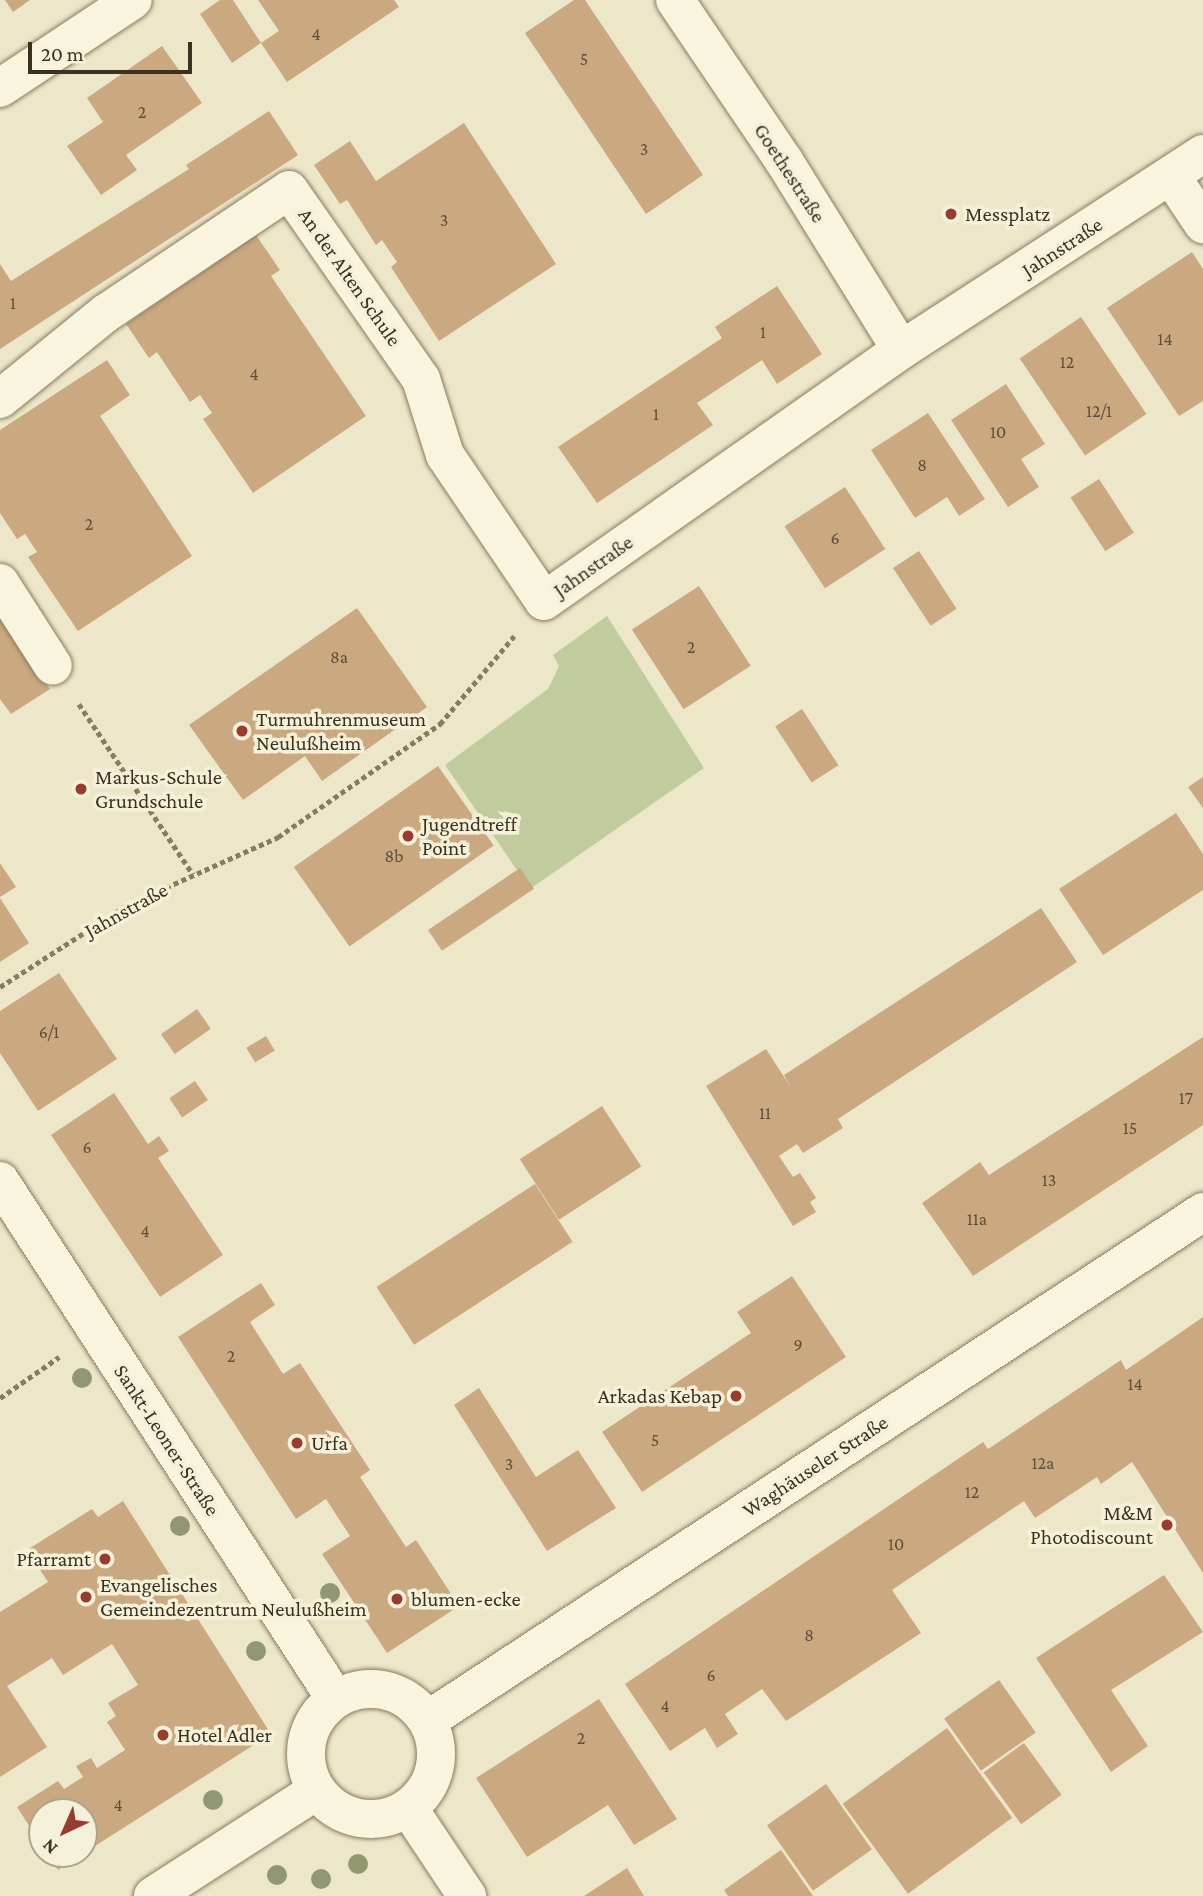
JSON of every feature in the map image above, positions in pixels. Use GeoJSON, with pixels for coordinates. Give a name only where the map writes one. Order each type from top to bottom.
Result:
{"type":"FeatureCollection","features":[{"type":"Feature","properties":{"kind":"street"},"geometry":{"type":"LineString","coordinates":[[0,88],[133,0]]}},
{"type":"Feature","properties":{"kind":"street","name":"Goethestraße"},"geometry":{"type":"LineString","coordinates":[[675,0],[784,161],[901,350]]}},
{"type":"Feature","properties":{"kind":"street","name":"Jahnstraße"},"geometry":{"type":"LineString","coordinates":[[544,601],[901,350],[1203,154]]}},
{"type":"Feature","properties":{"kind":"street"},"geometry":{"type":"LineString","coordinates":[[1171,176],[1203,224]]}},
{"type":"Feature","properties":{"kind":"street","name":"An der Alten Schule"},"geometry":{"type":"LineString","coordinates":[[0,399],[106,313],[289,190],[421,379],[445,455],[544,601]]}},
{"type":"Feature","properties":{"kind":"street"},"geometry":{"type":"LineString","coordinates":[[0,583],[53,666]]}},
{"type":"Feature","properties":{"kind":"street","name":"Sankt-Leoner-Straße"},"geometry":{"type":"LineString","coordinates":[[0,1181],[335,1698]]}},
{"type":"Feature","properties":{"kind":"street","name":"Waghäuseler Straße"},"geometry":{"type":"LineString","coordinates":[[428,1720],[1203,1212]]}},
{"type":"Feature","properties":{"kind":"street"},"geometry":{"type":"LineString","coordinates":[[376,1688],[414,1704],[428,1720],[436,1744],[435,1768],[426,1791],[409,1809],[384,1819],[358,1819],[334,1809],[316,1791],[307,1771],[307,1740],[319,1712],[335,1698],[376,1688]]}},
{"type":"Feature","properties":{"kind":"street"},"geometry":{"type":"LineString","coordinates":[[153,1896],[316,1791]]}},
{"type":"Feature","properties":{"kind":"street"},"geometry":{"type":"LineString","coordinates":[[409,1809],[467,1896]]}},
{"type":"Feature","properties":{"kind":"path","name":"Jahnstraße"},"geometry":{"type":"LineString","coordinates":[[0,987],[127,905],[278,837],[439,724],[544,601]]}},
{"type":"Feature","properties":{"kind":"path"},"geometry":{"type":"LineString","coordinates":[[53,666],[193,874]]}},
{"type":"Feature","properties":{"kind":"path"},"geometry":{"type":"LineString","coordinates":[[0,1398],[98,1332]]}},
{"type":"Feature","properties":{"kind":"green space"},"geometry":{"type":"Polygon","coordinates":[[[607,616],[704,768],[530,889],[445,765],[548,689],[559,666],[553,655],[607,616]]]}},
{"type":"Feature","properties":{"kind":"building"},"geometry":{"type":"Polygon","coordinates":[[[5,0],[30,0],[13,12],[5,0]]]}},
{"type":"Feature","properties":{"kind":"building"},"geometry":{"type":"Polygon","coordinates":[[[220,0],[233,0],[261,43],[232,63],[200,14],[220,0]]]}},
{"type":"Feature","properties":{"kind":"building"},"geometry":{"type":"Polygon","coordinates":[[[258,0],[394,0],[399,7],[287,82],[261,43],[279,31],[258,0]]]}},
{"type":"Feature","properties":{"kind":"building"},"geometry":{"type":"Polygon","coordinates":[[[574,0],[585,0],[703,175],[646,214],[525,33],[574,0]]]}},
{"type":"Feature","properties":{"kind":"building"},"geometry":{"type":"Polygon","coordinates":[[[162,46],[202,103],[126,155],[137,170],[101,195],[67,146],[103,122],[87,98],[162,46]]]}},
{"type":"Feature","properties":{"kind":"building"},"geometry":{"type":"Polygon","coordinates":[[[269,111],[298,155],[0,349],[0,264],[11,281],[189,169],[186,165],[269,111]]]}},
{"type":"Feature","properties":{"kind":"building"},"geometry":{"type":"Polygon","coordinates":[[[464,123],[556,264],[439,341],[391,267],[397,262],[382,240],[376,245],[347,200],[340,204],[314,165],[350,141],[376,181],[464,123]]]}},
{"type":"Feature","properties":{"kind":"building"},"geometry":{"type":"Polygon","coordinates":[[[256,235],[280,270],[271,276],[366,416],[253,493],[203,419],[212,413],[200,395],[190,402],[157,352],[149,358],[126,324],[256,235]]]}},
{"type":"Feature","properties":{"kind":"building"},"geometry":{"type":"Polygon","coordinates":[[[1192,252],[1203,269],[1203,401],[1179,416],[1107,308],[1192,252]]]}},
{"type":"Feature","properties":{"kind":"building"},"geometry":{"type":"Polygon","coordinates":[[[777,286],[822,354],[777,384],[762,360],[697,403],[713,425],[597,503],[558,447],[722,338],[715,327],[777,286]]]}},
{"type":"Feature","properties":{"kind":"building"},"geometry":{"type":"Polygon","coordinates":[[[1081,317],[1146,414],[1085,455],[1020,358],[1081,317]]]}},
{"type":"Feature","properties":{"kind":"building"},"geometry":{"type":"Polygon","coordinates":[[[107,360],[130,395],[100,416],[192,556],[78,631],[28,557],[37,552],[25,534],[17,539],[0,513],[0,430],[107,360]]]}},
{"type":"Feature","properties":{"kind":"building"},"geometry":{"type":"Polygon","coordinates":[[[1006,384],[1045,444],[1021,459],[1039,487],[1008,507],[951,420],[1006,384]]]}},
{"type":"Feature","properties":{"kind":"building"},"geometry":{"type":"Polygon","coordinates":[[[928,413],[985,499],[959,516],[947,497],[915,518],[871,450],[928,413]]]}},
{"type":"Feature","properties":{"kind":"building"},"geometry":{"type":"Polygon","coordinates":[[[1099,479],[1134,533],[1105,551],[1070,498],[1099,479]]]}},
{"type":"Feature","properties":{"kind":"building"},"geometry":{"type":"Polygon","coordinates":[[[845,487],[885,549],[825,588],[785,526],[845,487]]]}},
{"type":"Feature","properties":{"kind":"building"},"geometry":{"type":"Polygon","coordinates":[[[919,551],[957,609],[931,626],[893,568],[919,551]]]}},
{"type":"Feature","properties":{"kind":"building"},"geometry":{"type":"Polygon","coordinates":[[[699,586],[751,666],[684,709],[632,630],[699,586]]]}},
{"type":"Feature","properties":{"kind":"building"},"geometry":{"type":"Polygon","coordinates":[[[357,608],[427,707],[322,781],[305,756],[243,800],[189,725],[357,608]]]}},
{"type":"Feature","properties":{"kind":"building"},"geometry":{"type":"Polygon","coordinates":[[[0,614],[50,689],[11,714],[0,699],[0,614]]]}},
{"type":"Feature","properties":{"kind":"building"},"geometry":{"type":"Polygon","coordinates":[[[802,709],[838,765],[812,783],[775,726],[802,709]]]}},
{"type":"Feature","properties":{"kind":"building"},"geometry":{"type":"Polygon","coordinates":[[[438,766],[494,845],[349,946],[294,867],[438,766]]]}},
{"type":"Feature","properties":{"kind":"building"},"geometry":{"type":"Polygon","coordinates":[[[1203,777],[1203,808],[1188,787],[1203,777]]]}},
{"type":"Feature","properties":{"kind":"building"},"geometry":{"type":"Polygon","coordinates":[[[1176,813],[1203,854],[1203,890],[1103,955],[1059,889],[1176,813]]]}},
{"type":"Feature","properties":{"kind":"building"},"geometry":{"type":"Polygon","coordinates":[[[0,863],[16,887],[0,897],[0,863]]]}},
{"type":"Feature","properties":{"kind":"building"},"geometry":{"type":"Polygon","coordinates":[[[520,868],[534,889],[442,951],[428,930],[520,868]]]}},
{"type":"Feature","properties":{"kind":"building"},"geometry":{"type":"Polygon","coordinates":[[[0,898],[29,943],[0,962],[0,898]]]}},
{"type":"Feature","properties":{"kind":"building"},"geometry":{"type":"Polygon","coordinates":[[[1041,908],[1077,962],[838,1119],[843,1128],[803,1153],[797,1144],[779,1156],[793,1177],[800,1173],[816,1198],[810,1202],[816,1212],[793,1226],[706,1086],[766,1049],[790,1086],[784,1075],[1041,908]]]}},
{"type":"Feature","properties":{"kind":"building"},"geometry":{"type":"Polygon","coordinates":[[[59,973],[117,1059],[38,1111],[0,1053],[0,1011],[59,973]]]}},
{"type":"Feature","properties":{"kind":"building"},"geometry":{"type":"Polygon","coordinates":[[[197,1009],[211,1029],[175,1054],[161,1034],[197,1009]]]}},
{"type":"Feature","properties":{"kind":"building"},"geometry":{"type":"Polygon","coordinates":[[[266,1036],[275,1051],[255,1062],[246,1048],[266,1036]]]}},
{"type":"Feature","properties":{"kind":"building"},"geometry":{"type":"Polygon","coordinates":[[[1203,1037],[1203,1125],[973,1276],[922,1203],[980,1162],[989,1175],[1203,1037]]]}},
{"type":"Feature","properties":{"kind":"building"},"geometry":{"type":"Polygon","coordinates":[[[195,1081],[208,1100],[182,1117],[169,1098],[195,1081]]]}},
{"type":"Feature","properties":{"kind":"building"},"geometry":{"type":"Polygon","coordinates":[[[114,1093],[148,1144],[159,1136],[169,1151],[158,1158],[223,1255],[160,1297],[51,1135],[114,1093]]]}},
{"type":"Feature","properties":{"kind":"building"},"geometry":{"type":"Polygon","coordinates":[[[602,1106],[641,1166],[559,1220],[520,1159],[602,1106]]]}},
{"type":"Feature","properties":{"kind":"building"},"geometry":{"type":"Polygon","coordinates":[[[535,1184],[573,1242],[414,1345],[376,1287],[535,1184]]]}},
{"type":"Feature","properties":{"kind":"building"},"geometry":{"type":"Polygon","coordinates":[[[792,1276],[846,1357],[642,1492],[602,1432],[751,1333],[737,1312],[792,1276]]]}},
{"type":"Feature","properties":{"kind":"building"},"geometry":{"type":"Polygon","coordinates":[[[261,1283],[275,1305],[250,1322],[283,1374],[300,1363],[370,1470],[360,1477],[406,1547],[416,1540],[459,1606],[387,1653],[322,1554],[350,1536],[326,1499],[296,1519],[178,1337],[261,1283]]]}},
{"type":"Feature","properties":{"kind":"building"},"geometry":{"type":"Polygon","coordinates":[[[1203,1317],[1203,1573],[1132,1462],[1101,1484],[1097,1477],[1035,1518],[1024,1501],[892,1590],[921,1633],[786,1721],[762,1689],[725,1714],[738,1734],[717,1748],[705,1728],[670,1751],[625,1684],[983,1442],[988,1449],[1121,1360],[1126,1370],[1203,1317]]]}},
{"type":"Feature","properties":{"kind":"building"},"geometry":{"type":"Polygon","coordinates":[[[479,1388],[536,1477],[578,1450],[616,1508],[547,1551],[454,1405],[479,1388]]]}},
{"type":"Feature","properties":{"kind":"building"},"geometry":{"type":"Polygon","coordinates":[[[123,1501],[271,1734],[98,1844],[98,1798],[31,1798],[58,1781],[64,1789],[83,1777],[76,1766],[91,1758],[97,1768],[125,1750],[107,1722],[116,1716],[108,1703],[138,1685],[112,1644],[63,1675],[52,1658],[7,1686],[47,1747],[0,1777],[0,1612],[48,1582],[27,1550],[92,1509],[98,1517],[123,1501]]]}},
{"type":"Feature","properties":{"kind":"building"},"geometry":{"type":"Polygon","coordinates":[[[1164,1575],[1203,1632],[1111,1690],[1148,1746],[1111,1772],[1036,1658],[1164,1575]]]}},
{"type":"Feature","properties":{"kind":"building"},"geometry":{"type":"Polygon","coordinates":[[[999,1680],[1036,1732],[981,1771],[944,1718],[999,1680]]]}},
{"type":"Feature","properties":{"kind":"building"},"geometry":{"type":"Polygon","coordinates":[[[599,1699],[677,1819],[634,1845],[608,1805],[527,1857],[476,1778],[599,1699]]]}},
{"type":"Feature","properties":{"kind":"building"},"geometry":{"type":"Polygon","coordinates":[[[947,1728],[1012,1818],[908,1894],[843,1804],[947,1728]]]}},
{"type":"Feature","properties":{"kind":"building"},"geometry":{"type":"Polygon","coordinates":[[[1024,1743],[1062,1795],[1021,1824],[984,1772],[1024,1743]]]}},
{"type":"Feature","properties":{"kind":"building"},"geometry":{"type":"Polygon","coordinates":[[[826,1784],[872,1850],[813,1891],[767,1825],[826,1784]]]}},
{"type":"Feature","properties":{"kind":"building"},"geometry":{"type":"Polygon","coordinates":[[[28,1800],[28,1824],[17,1807],[28,1800]]]}},
{"type":"Feature","properties":{"kind":"building"},"geometry":{"type":"Polygon","coordinates":[[[781,1850],[813,1896],[728,1896],[724,1890],[781,1850]]]}},
{"type":"Feature","properties":{"kind":"building"},"geometry":{"type":"Polygon","coordinates":[[[627,1868],[644,1896],[584,1896],[627,1868]]]}},
{"type":"Feature","properties":{"kind":"place","name":"Messplatz"},"geometry":{"type":"Point","coordinates":[951,214]}},
{"type":"Feature","properties":{"kind":"place","name":"Turmuhrenmuseum Neulußheim"},"geometry":{"type":"Point","coordinates":[242,731]}},
{"type":"Feature","properties":{"kind":"place","name":"Markus-Schule Grundschule"},"geometry":{"type":"Point","coordinates":[81,789]}},
{"type":"Feature","properties":{"kind":"place","name":"Jugendtreff Point"},"geometry":{"type":"Point","coordinates":[408,836]}},
{"type":"Feature","properties":{"kind":"place","name":"Arkadas Kebap"},"geometry":{"type":"Point","coordinates":[736,1396]}},
{"type":"Feature","properties":{"kind":"place","name":"Urfa"},"geometry":{"type":"Point","coordinates":[297,1443]}},
{"type":"Feature","properties":{"kind":"place","name":"M&M Photodiscount"},"geometry":{"type":"Point","coordinates":[1167,1525]}},
{"type":"Feature","properties":{"kind":"place","name":"Pfarramt"},"geometry":{"type":"Point","coordinates":[105,1559]}},
{"type":"Feature","properties":{"kind":"place","name":"Evangelisches Gemeindezentrum Neulußheim"},"geometry":{"type":"Point","coordinates":[86,1597]}},
{"type":"Feature","properties":{"kind":"place","name":"blumen-ecke"},"geometry":{"type":"Point","coordinates":[397,1599]}},
{"type":"Feature","properties":{"kind":"place","name":"Hotel Adler"},"geometry":{"type":"Point","coordinates":[163,1735]}}]}
